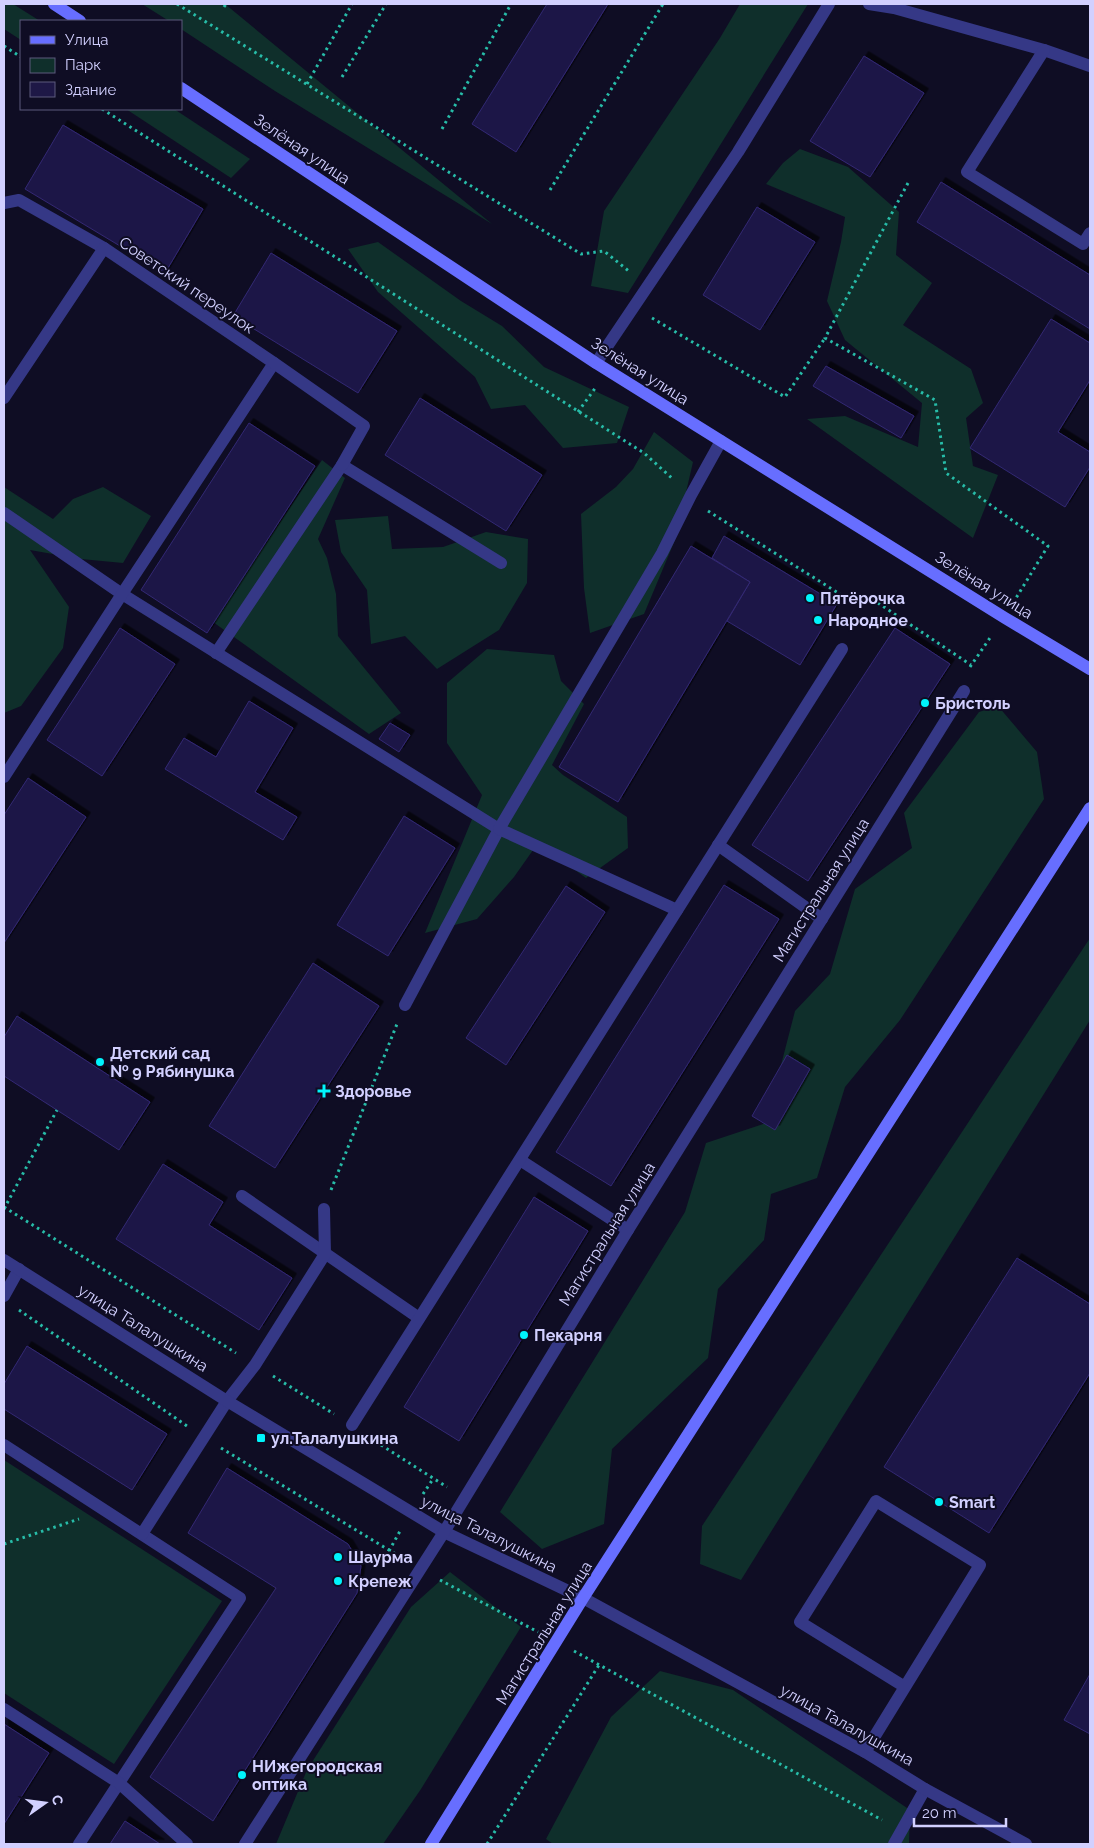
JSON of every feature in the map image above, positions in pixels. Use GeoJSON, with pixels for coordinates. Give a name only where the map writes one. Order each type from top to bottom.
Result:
{"type":"FeatureCollection","features":[{"type":"Feature","properties":{"kind":"main road"},"geometry":{"type":"LineString","coordinates":[[54,4],[78,20]]}},
{"type":"Feature","properties":{"kind":"main road","name":"Зелёная улица"},"geometry":{"type":"LineString","coordinates":[[182,89],[596,363],[1090,669]]}},
{"type":"Feature","properties":{"kind":"main road","name":"Магистральная улица"},"geometry":{"type":"LineString","coordinates":[[431,1844],[583,1598],[1090,808]]}},
{"type":"Feature","properties":{"kind":"street"},"geometry":{"type":"LineString","coordinates":[[596,363],[738,152],[829,4]]}},
{"type":"Feature","properties":{"kind":"street"},"geometry":{"type":"LineString","coordinates":[[869,4],[894,8],[1044,50],[1090,66]]}},
{"type":"Feature","properties":{"kind":"street"},"geometry":{"type":"LineString","coordinates":[[1044,50],[967,172],[1083,244],[1090,233]]}},
{"type":"Feature","properties":{"kind":"street"},"geometry":{"type":"LineString","coordinates":[[4,202],[19,200],[104,248]]}},
{"type":"Feature","properties":{"kind":"street","name":"Советский переулок"},"geometry":{"type":"LineString","coordinates":[[4,398],[104,248],[364,426],[342,465]]}},
{"type":"Feature","properties":{"kind":"street"},"geometry":{"type":"LineString","coordinates":[[4,777],[274,363]]}},
{"type":"Feature","properties":{"kind":"street"},"geometry":{"type":"LineString","coordinates":[[405,1005],[499,829],[662,553],[721,441]]}},
{"type":"Feature","properties":{"kind":"street"},"geometry":{"type":"LineString","coordinates":[[216,653],[342,465],[501,563]]}},
{"type":"Feature","properties":{"kind":"street"},"geometry":{"type":"LineString","coordinates":[[4,514],[122,594],[499,829],[677,910]]}},
{"type":"Feature","properties":{"kind":"street"},"geometry":{"type":"LineString","coordinates":[[352,1426],[842,650]]}},
{"type":"Feature","properties":{"kind":"street","name":"Магистральная улица"},"geometry":{"type":"LineString","coordinates":[[245,1844],[444,1532],[628,1230],[964,691]]}},
{"type":"Feature","properties":{"kind":"street"},"geometry":{"type":"LineString","coordinates":[[718,845],[822,919]]}},
{"type":"Feature","properties":{"kind":"street"},"geometry":{"type":"LineString","coordinates":[[520,1160],[628,1230]]}},
{"type":"Feature","properties":{"kind":"street"},"geometry":{"type":"LineString","coordinates":[[242,1196],[420,1318]]}},
{"type":"Feature","properties":{"kind":"street"},"geometry":{"type":"LineString","coordinates":[[142,1534],[227,1401],[255,1365],[325,1254],[324,1209]]}},
{"type":"Feature","properties":{"kind":"street","name":"улица Талалушкина"},"geometry":{"type":"LineString","coordinates":[[4,1260],[227,1401],[444,1532],[583,1598],[865,1752],[925,1789],[1026,1844]]}},
{"type":"Feature","properties":{"kind":"street"},"geometry":{"type":"LineString","coordinates":[[4,1296],[19,1269]]}},
{"type":"Feature","properties":{"kind":"street"},"geometry":{"type":"LineString","coordinates":[[4,1445],[240,1598],[79,1844]]}},
{"type":"Feature","properties":{"kind":"street"},"geometry":{"type":"LineString","coordinates":[[865,1752],[905,1687],[980,1565],[876,1501],[800,1622],[905,1687]]}},
{"type":"Feature","properties":{"kind":"street"},"geometry":{"type":"LineString","coordinates":[[4,1708],[119,1783],[187,1844]]}},
{"type":"Feature","properties":{"kind":"street"},"geometry":{"type":"LineString","coordinates":[[894,1844],[925,1789]]}},
{"type":"Feature","properties":{"kind":"path"},"geometry":{"type":"LineString","coordinates":[[177,4],[581,254],[604,251],[635,277],[634,308],[785,397],[825,338],[908,183]]}},
{"type":"Feature","properties":{"kind":"path"},"geometry":{"type":"LineString","coordinates":[[307,84],[352,4]]}},
{"type":"Feature","properties":{"kind":"path"},"geometry":{"type":"LineString","coordinates":[[342,77],[386,4]]}},
{"type":"Feature","properties":{"kind":"path"},"geometry":{"type":"LineString","coordinates":[[442,129],[511,4]]}},
{"type":"Feature","properties":{"kind":"path"},"geometry":{"type":"LineString","coordinates":[[550,190],[663,4]]}},
{"type":"Feature","properties":{"kind":"path"},"geometry":{"type":"LineString","coordinates":[[4,46],[20,56]]}},
{"type":"Feature","properties":{"kind":"path"},"geometry":{"type":"LineString","coordinates":[[104,110],[644,453],[711,514],[843,596],[878,602],[971,665],[1005,618],[1048,546],[946,473],[935,400],[825,338]]}},
{"type":"Feature","properties":{"kind":"path"},"geometry":{"type":"LineString","coordinates":[[324,1209],[405,1005]]}},
{"type":"Feature","properties":{"kind":"path"},"geometry":{"type":"LineString","coordinates":[[4,1209],[57,1110]]}},
{"type":"Feature","properties":{"kind":"path"},"geometry":{"type":"LineString","coordinates":[[4,1544],[106,1510]]}},
{"type":"Feature","properties":{"kind":"path"},"geometry":{"type":"LineString","coordinates":[[420,1569],[599,1664],[902,1831]]}},
{"type":"Feature","properties":{"kind":"path"},"geometry":{"type":"LineString","coordinates":[[487,1844],[599,1664]]}},
{"type":"Feature","properties":{"kind":"green space"},"geometry":{"type":"Polygon","coordinates":[[[4,4],[13,4],[38,20],[20,20],[20,39],[4,29],[4,4]]]}},
{"type":"Feature","properties":{"kind":"green space"},"geometry":{"type":"Polygon","coordinates":[[[142,4],[225,4],[492,224],[275,91],[182,30],[182,20],[167,20],[142,4]]]}},
{"type":"Feature","properties":{"kind":"green space"},"geometry":{"type":"Polygon","coordinates":[[[740,4],[808,4],[628,293],[591,286],[604,211],[720,38],[740,4]]]}},
{"type":"Feature","properties":{"kind":"green space"},"geometry":{"type":"Polygon","coordinates":[[[128,110],[176,110],[250,159],[231,178],[128,110]]]}},
{"type":"Feature","properties":{"kind":"green space"},"geometry":{"type":"Polygon","coordinates":[[[800,149],[848,167],[899,212],[896,255],[932,283],[903,325],[971,369],[983,403],[966,418],[973,466],[998,475],[973,538],[807,419],[845,416],[918,447],[922,403],[845,340],[827,301],[845,217],[766,184],[783,163],[800,149]]]}},
{"type":"Feature","properties":{"kind":"green space"},"geometry":{"type":"Polygon","coordinates":[[[378,242],[461,301],[502,326],[544,367],[629,407],[617,443],[563,448],[525,405],[491,409],[475,377],[378,292],[348,249],[378,242]]]}},
{"type":"Feature","properties":{"kind":"green space"},"geometry":{"type":"Polygon","coordinates":[[[654,432],[693,462],[675,540],[644,614],[590,633],[584,588],[581,514],[616,487],[633,469],[654,432]]]}},
{"type":"Feature","properties":{"kind":"green space"},"geometry":{"type":"Polygon","coordinates":[[[322,460],[345,478],[318,539],[327,558],[336,594],[338,636],[401,713],[369,734],[213,622],[322,460]]]}},
{"type":"Feature","properties":{"kind":"green space"},"geometry":{"type":"Polygon","coordinates":[[[4,487],[53,519],[73,499],[103,487],[151,516],[123,563],[81,559],[30,550],[69,607],[63,648],[21,706],[4,713],[4,487]]]}},
{"type":"Feature","properties":{"kind":"green space"},"geometry":{"type":"Polygon","coordinates":[[[388,516],[392,549],[443,547],[486,532],[528,539],[527,583],[499,630],[437,669],[405,636],[371,644],[367,590],[341,552],[335,520],[388,516]]]}},
{"type":"Feature","properties":{"kind":"green space"},"geometry":{"type":"Polygon","coordinates":[[[487,649],[554,655],[561,681],[584,704],[552,765],[563,775],[627,817],[628,848],[586,878],[538,843],[514,877],[477,919],[425,933],[482,795],[447,743],[447,683],[487,649]]]}},
{"type":"Feature","properties":{"kind":"green space"},"geometry":{"type":"Polygon","coordinates":[[[998,706],[1037,752],[1044,799],[900,1020],[845,1087],[817,1178],[771,1194],[764,1240],[718,1289],[708,1358],[612,1449],[604,1524],[542,1549],[500,1512],[685,1212],[706,1143],[766,1123],[795,1011],[830,974],[855,889],[912,848],[904,813],[979,712],[998,706]]]}},
{"type":"Feature","properties":{"kind":"green space"},"geometry":{"type":"Polygon","coordinates":[[[1090,938],[1090,1020],[741,1580],[700,1564],[702,1526],[1090,938]]]}},
{"type":"Feature","properties":{"kind":"green space"},"geometry":{"type":"Polygon","coordinates":[[[4,1460],[222,1601],[114,1764],[4,1693],[4,1460]]]}},
{"type":"Feature","properties":{"kind":"green space"},"geometry":{"type":"Polygon","coordinates":[[[450,1572],[521,1627],[421,1789],[383,1844],[276,1844],[307,1770],[411,1607],[450,1572]]]}},
{"type":"Feature","properties":{"kind":"green space"},"geometry":{"type":"Polygon","coordinates":[[[660,1671],[733,1690],[910,1810],[909,1844],[553,1844],[546,1839],[611,1717],[660,1671]]]}},
{"type":"Feature","properties":{"kind":"building"},"geometry":{"type":"Polygon","coordinates":[[[547,4],[608,4],[516,152],[472,124],[547,4]]]}},
{"type":"Feature","properties":{"kind":"building"},"geometry":{"type":"Polygon","coordinates":[[[864,56],[924,93],[870,177],[810,141],[864,56]]]}},
{"type":"Feature","properties":{"kind":"building"},"geometry":{"type":"Polygon","coordinates":[[[63,125],[203,209],[165,273],[25,189],[63,125]]]}},
{"type":"Feature","properties":{"kind":"building"},"geometry":{"type":"Polygon","coordinates":[[[941,182],[1090,275],[1090,329],[917,222],[941,182]]]}},
{"type":"Feature","properties":{"kind":"building"},"geometry":{"type":"Polygon","coordinates":[[[757,207],[815,242],[760,330],[703,295],[757,207]]]}},
{"type":"Feature","properties":{"kind":"building"},"geometry":{"type":"Polygon","coordinates":[[[271,253],[397,331],[358,393],[233,316],[271,253]]]}},
{"type":"Feature","properties":{"kind":"building"},"geometry":{"type":"Polygon","coordinates":[[[1051,319],[1090,343],[1090,380],[1058,432],[1090,452],[1090,467],[1065,507],[970,448],[1051,319]]]}},
{"type":"Feature","properties":{"kind":"building"},"geometry":{"type":"Polygon","coordinates":[[[826,366],[914,416],[901,438],[813,386],[826,366]]]}},
{"type":"Feature","properties":{"kind":"building"},"geometry":{"type":"Polygon","coordinates":[[[420,398],[542,475],[506,531],[385,455],[420,398]]]}},
{"type":"Feature","properties":{"kind":"building"},"geometry":{"type":"Polygon","coordinates":[[[249,423],[315,466],[207,633],[141,590],[249,423]]]}},
{"type":"Feature","properties":{"kind":"building"},"geometry":{"type":"Polygon","coordinates":[[[724,536],[837,604],[800,665],[727,621],[750,582],[712,558],[724,536]]]}},
{"type":"Feature","properties":{"kind":"building"},"geometry":{"type":"Polygon","coordinates":[[[691,546],[750,582],[618,802],[559,767],[691,546]]]}},
{"type":"Feature","properties":{"kind":"building"},"geometry":{"type":"Polygon","coordinates":[[[120,628],[175,664],[102,776],[47,740],[120,628]]]}},
{"type":"Feature","properties":{"kind":"building"},"geometry":{"type":"Polygon","coordinates":[[[895,628],[950,664],[808,881],[752,845],[895,628]]]}},
{"type":"Feature","properties":{"kind":"building"},"geometry":{"type":"Polygon","coordinates":[[[249,701],[293,728],[255,792],[297,817],[283,840],[165,769],[184,738],[216,757],[249,701]]]}},
{"type":"Feature","properties":{"kind":"building"},"geometry":{"type":"Polygon","coordinates":[[[390,723],[410,735],[399,752],[379,739],[390,723]]]}},
{"type":"Feature","properties":{"kind":"building"},"geometry":{"type":"Polygon","coordinates":[[[28,778],[86,817],[4,943],[4,815],[28,778]]]}},
{"type":"Feature","properties":{"kind":"building"},"geometry":{"type":"Polygon","coordinates":[[[404,816],[455,848],[388,956],[337,925],[404,816]]]}},
{"type":"Feature","properties":{"kind":"building"},"geometry":{"type":"Polygon","coordinates":[[[724,885],[779,919],[611,1186],[556,1152],[724,885]]]}},
{"type":"Feature","properties":{"kind":"building"},"geometry":{"type":"Polygon","coordinates":[[[566,886],[605,912],[506,1065],[466,1038],[566,886]]]}},
{"type":"Feature","properties":{"kind":"building"},"geometry":{"type":"Polygon","coordinates":[[[313,963],[379,1006],[275,1168],[209,1126],[313,963]]]}},
{"type":"Feature","properties":{"kind":"building"},"geometry":{"type":"Polygon","coordinates":[[[17,1016],[150,1102],[119,1150],[4,1076],[4,1037],[17,1016]]]}},
{"type":"Feature","properties":{"kind":"building"},"geometry":{"type":"Polygon","coordinates":[[[787,1055],[810,1069],[775,1130],[752,1116],[787,1055]]]}},
{"type":"Feature","properties":{"kind":"building"},"geometry":{"type":"Polygon","coordinates":[[[163,1164],[223,1202],[209,1225],[292,1278],[259,1330],[116,1239],[163,1164]]]}},
{"type":"Feature","properties":{"kind":"building"},"geometry":{"type":"Polygon","coordinates":[[[534,1197],[588,1231],[459,1441],[404,1407],[534,1197]]]}},
{"type":"Feature","properties":{"kind":"building"},"geometry":{"type":"Polygon","coordinates":[[[1017,1258],[1090,1304],[1090,1373],[989,1533],[884,1467],[1017,1258]]]}},
{"type":"Feature","properties":{"kind":"building"},"geometry":{"type":"Polygon","coordinates":[[[27,1346],[167,1434],[132,1490],[4,1409],[4,1384],[27,1346]]]}},
{"type":"Feature","properties":{"kind":"building"},"geometry":{"type":"Polygon","coordinates":[[[227,1468],[348,1544],[361,1566],[357,1593],[213,1821],[150,1777],[276,1588],[188,1533],[227,1468]]]}},
{"type":"Feature","properties":{"kind":"building"},"geometry":{"type":"Polygon","coordinates":[[[1090,1674],[1090,1734],[1064,1720],[1090,1674]]]}},
{"type":"Feature","properties":{"kind":"building"},"geometry":{"type":"Polygon","coordinates":[[[4,1724],[49,1753],[4,1824],[4,1724]]]}},
{"type":"Feature","properties":{"kind":"building"},"geometry":{"type":"Polygon","coordinates":[[[125,1821],[160,1844],[110,1844],[125,1821]]]}},
{"type":"Feature","properties":{"kind":"place","name":"Пятёрочка"},"geometry":{"type":"Point","coordinates":[810,598]}},
{"type":"Feature","properties":{"kind":"place","name":"Народное"},"geometry":{"type":"Point","coordinates":[818,620]}},
{"type":"Feature","properties":{"kind":"place","name":"Бристоль"},"geometry":{"type":"Point","coordinates":[925,703]}},
{"type":"Feature","properties":{"kind":"place","name":"Детский сад № 9 Рябинушка"},"geometry":{"type":"Point","coordinates":[100,1062]}},
{"type":"Feature","properties":{"kind":"place","name":"Здоровье"},"geometry":{"type":"Point","coordinates":[324,1091]}},
{"type":"Feature","properties":{"kind":"place","name":"Пекарня"},"geometry":{"type":"Point","coordinates":[524,1335]}},
{"type":"Feature","properties":{"kind":"place","name":"ул.Талалушкина"},"geometry":{"type":"Point","coordinates":[261,1438]}},
{"type":"Feature","properties":{"kind":"place","name":"Smart"},"geometry":{"type":"Point","coordinates":[939,1502]}},
{"type":"Feature","properties":{"kind":"place","name":"Шаурма"},"geometry":{"type":"Point","coordinates":[338,1557]}},
{"type":"Feature","properties":{"kind":"place","name":"Крепеж"},"geometry":{"type":"Point","coordinates":[338,1581]}},
{"type":"Feature","properties":{"kind":"place","name":"НИжегородская оптика"},"geometry":{"type":"Point","coordinates":[242,1775]}}]}
